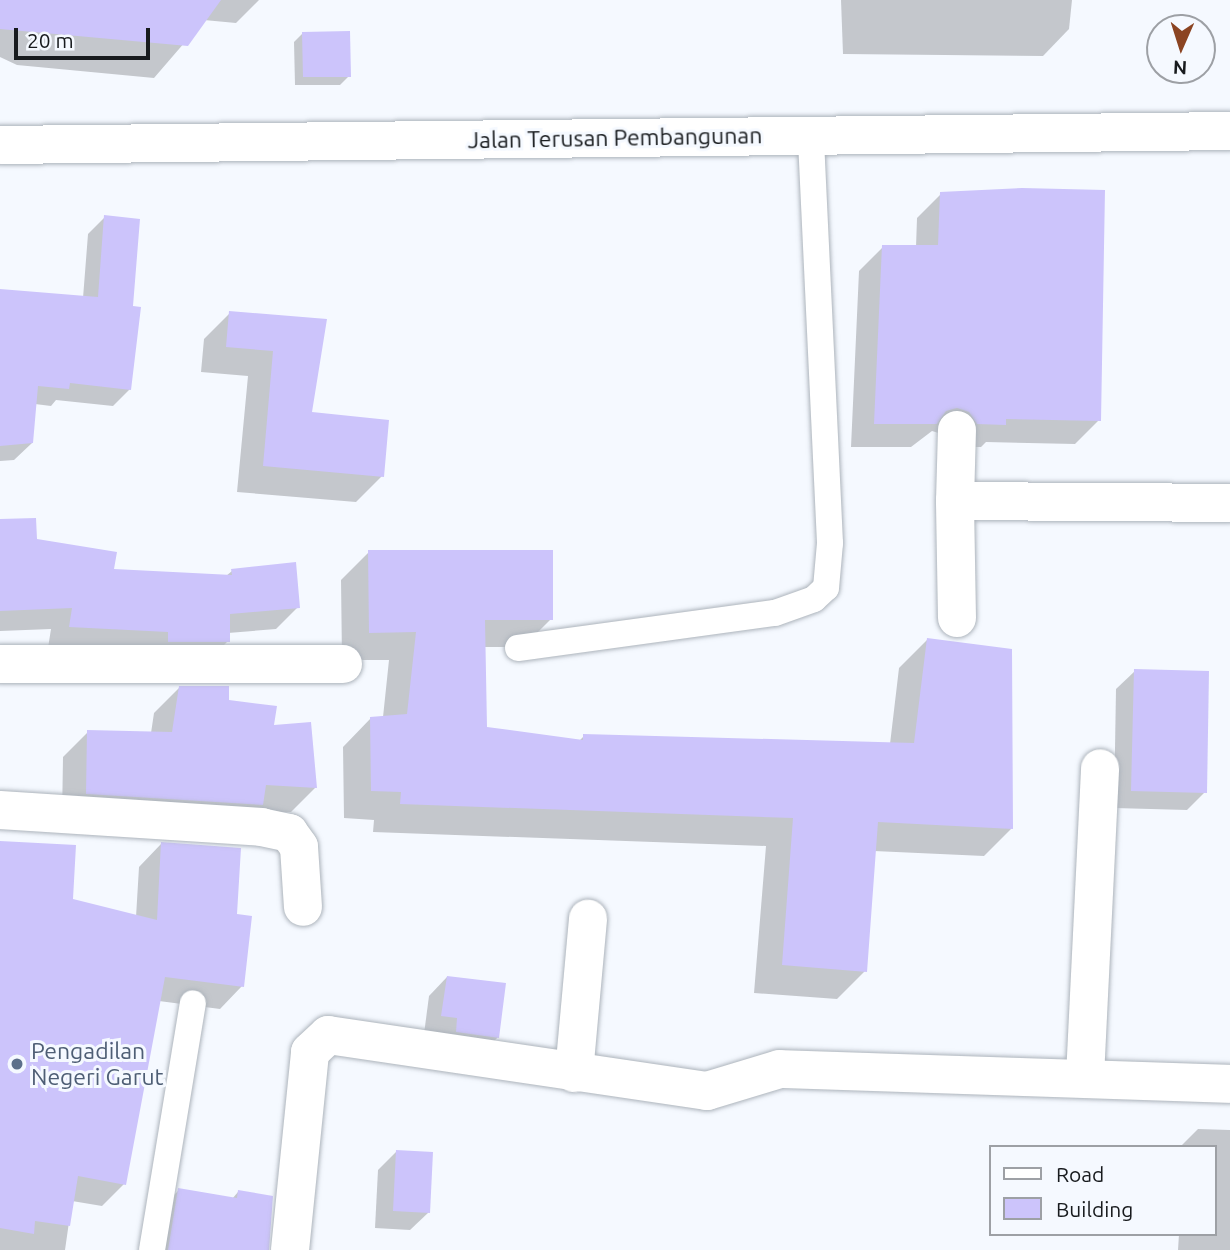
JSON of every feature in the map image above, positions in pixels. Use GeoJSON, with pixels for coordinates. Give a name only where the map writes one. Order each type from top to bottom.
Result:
{"type":"FeatureCollection","features":[{"type":"Feature","properties":{"kind":"street","name":"Jalan Terusan Pembangunan"},"geometry":{"type":"LineString","coordinates":[[0,145],[1230,131]]}},
{"type":"Feature","properties":{"kind":"street"},"geometry":{"type":"LineString","coordinates":[[957,430],[957,618]]}},
{"type":"Feature","properties":{"kind":"street"},"geometry":{"type":"LineString","coordinates":[[955,501],[1230,503]]}},
{"type":"Feature","properties":{"kind":"street"},"geometry":{"type":"LineString","coordinates":[[0,664],[343,664]]}},
{"type":"Feature","properties":{"kind":"street"},"geometry":{"type":"LineString","coordinates":[[1085,1077],[1100,768]]}},
{"type":"Feature","properties":{"kind":"street"},"geometry":{"type":"LineString","coordinates":[[0,810],[261,827],[289,833],[299,847],[303,907]]}},
{"type":"Feature","properties":{"kind":"street"},"geometry":{"type":"LineString","coordinates":[[574,1073],[588,919]]}},
{"type":"Feature","properties":{"kind":"street"},"geometry":{"type":"LineString","coordinates":[[290,1250],[310,1052],[322,1037],[338,1033],[574,1073],[707,1091],[780,1069],[1085,1077],[1230,1084]]}},
{"type":"Feature","properties":{"kind":"lane"},"geometry":{"type":"LineString","coordinates":[[518,648],[775,613],[814,599],[825,588],[830,543],[811,136]]}},
{"type":"Feature","properties":{"kind":"lane"},"geometry":{"type":"LineString","coordinates":[[152,1250],[193,1003]]}},
{"type":"Feature","properties":{"kind":"building"},"geometry":{"type":"Polygon","coordinates":[[[0,0],[221,0],[188,46],[0,29],[0,0]]]}},
{"type":"Feature","properties":{"kind":"building"},"geometry":{"type":"Polygon","coordinates":[[[350,31],[351,77],[303,77],[302,32],[350,31]]]}},
{"type":"Feature","properties":{"kind":"building"},"geometry":{"type":"Polygon","coordinates":[[[1022,188],[1105,190],[1101,421],[1006,419],[1006,425],[977,424],[969,412],[957,408],[946,411],[937,424],[874,424],[882,245],[938,245],[940,192],[1022,188]]]}},
{"type":"Feature","properties":{"kind":"building"},"geometry":{"type":"Polygon","coordinates":[[[104,215],[140,219],[133,306],[141,307],[131,390],[70,383],[69,389],[38,386],[33,443],[0,446],[0,289],[98,297],[104,215]]]}},
{"type":"Feature","properties":{"kind":"building"},"geometry":{"type":"Polygon","coordinates":[[[229,311],[327,319],[312,412],[389,420],[384,477],[263,466],[273,351],[226,347],[229,311]]]}},
{"type":"Feature","properties":{"kind":"building"},"geometry":{"type":"Polygon","coordinates":[[[36,518],[37,539],[117,552],[114,569],[232,575],[231,569],[296,562],[300,608],[230,614],[230,642],[168,642],[168,632],[69,627],[72,608],[0,611],[0,519],[36,518]]]}},
{"type":"Feature","properties":{"kind":"building"},"geometry":{"type":"Polygon","coordinates":[[[368,550],[553,550],[553,620],[485,620],[487,727],[583,740],[583,734],[914,743],[927,638],[1012,649],[1013,829],[878,822],[867,972],[782,965],[793,818],[400,804],[401,792],[371,791],[370,717],[407,714],[416,632],[369,633],[368,550]]]}},
{"type":"Feature","properties":{"kind":"building"},"geometry":{"type":"Polygon","coordinates":[[[1134,669],[1209,671],[1207,793],[1131,791],[1134,669]]]}},
{"type":"Feature","properties":{"kind":"building"},"geometry":{"type":"Polygon","coordinates":[[[179,686],[229,686],[229,700],[277,706],[274,725],[311,722],[317,788],[266,785],[263,805],[86,794],[87,730],[172,732],[179,686]]]}},
{"type":"Feature","properties":{"kind":"building"},"geometry":{"type":"Polygon","coordinates":[[[0,841],[76,845],[73,899],[157,920],[161,842],[241,848],[237,914],[252,916],[244,987],[165,977],[126,1185],[78,1176],[70,1226],[35,1221],[34,1234],[0,1228],[0,841]]]}},
{"type":"Feature","properties":{"kind":"building"},"geometry":{"type":"Polygon","coordinates":[[[447,976],[506,983],[499,1038],[456,1032],[457,1018],[441,1016],[447,976]]]}},
{"type":"Feature","properties":{"kind":"building"},"geometry":{"type":"Polygon","coordinates":[[[396,1150],[433,1152],[430,1213],[393,1211],[396,1150]]]}},
{"type":"Feature","properties":{"kind":"building"},"geometry":{"type":"Polygon","coordinates":[[[178,1188],[237,1198],[238,1190],[273,1196],[269,1250],[168,1250],[178,1188]]]}},
{"type":"Feature","properties":{"kind":"place","name":"Pengadilan Negeri Garut"},"geometry":{"type":"Point","coordinates":[17,1064]}}]}
